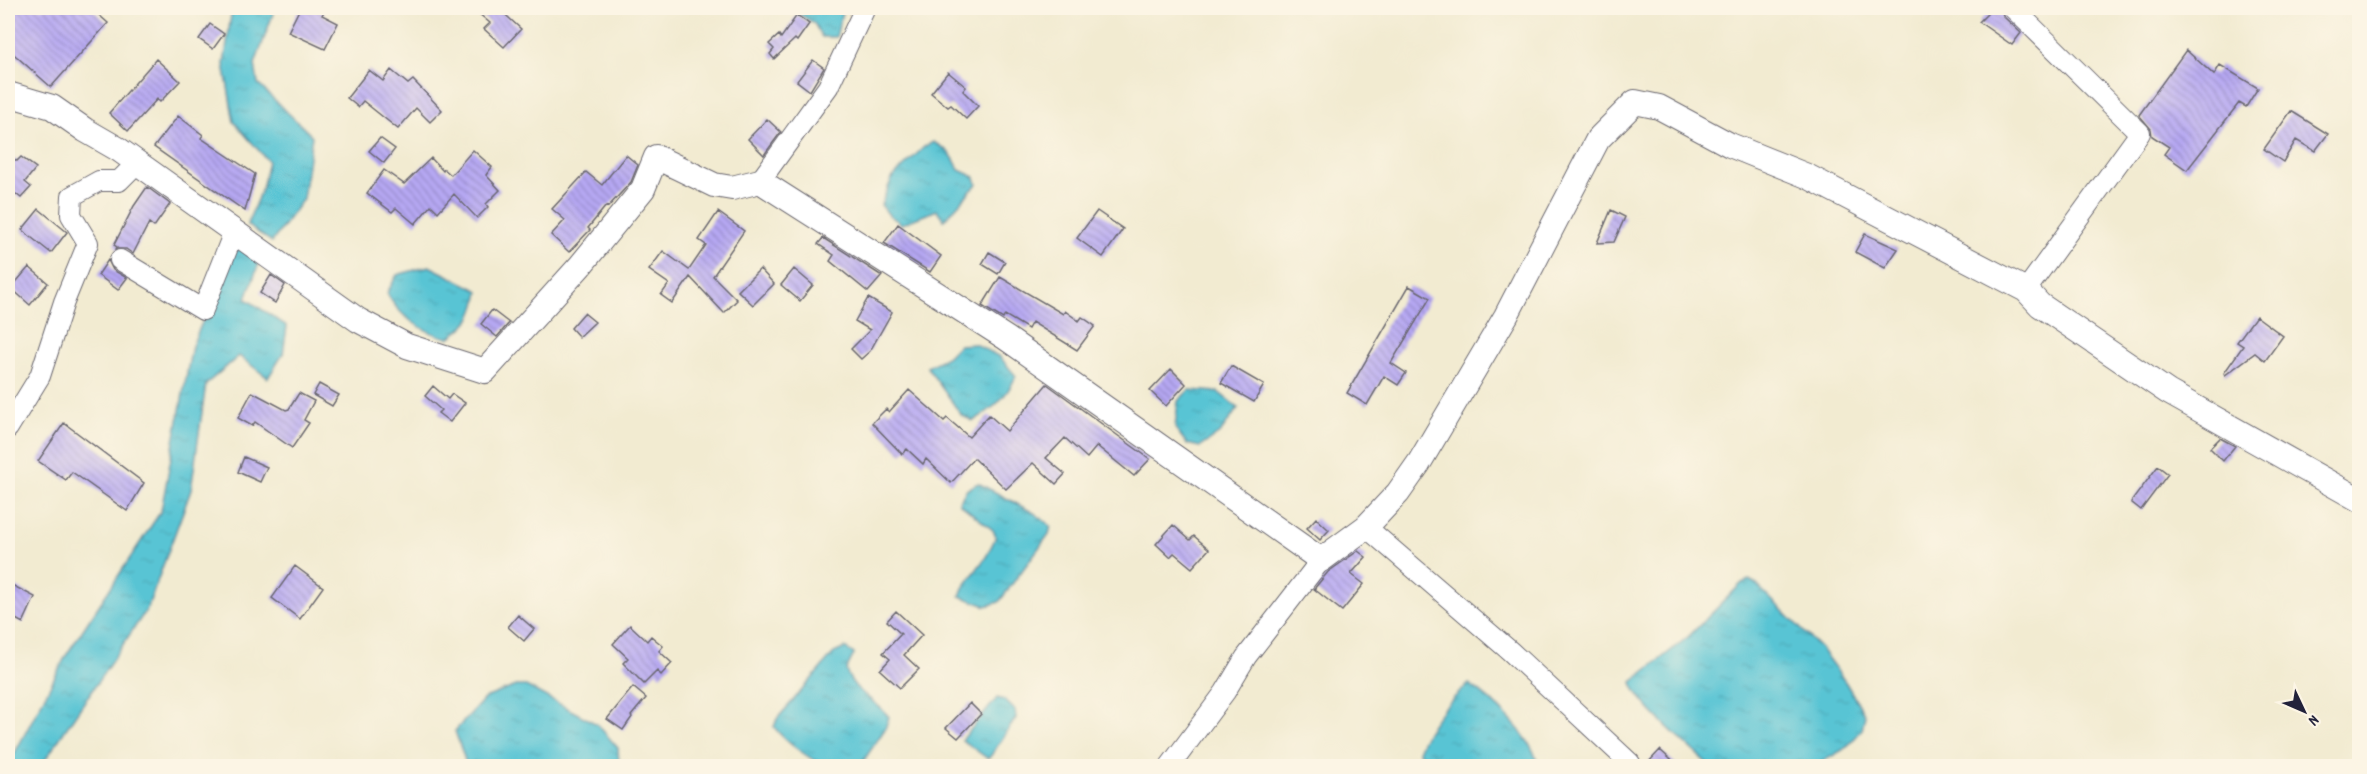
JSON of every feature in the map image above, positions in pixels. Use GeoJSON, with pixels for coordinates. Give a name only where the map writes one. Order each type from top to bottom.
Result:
{"type":"FeatureCollection","features":[{"type":"Feature","properties":{"kind":"street"},"geometry":{"type":"LineString","coordinates":[[8,94],[52,107],[134,160],[358,320],[406,346],[485,371],[580,266],[643,189],[656,157],[714,185],[732,188],[760,181],[828,87],[865,8]]}},
{"type":"Feature","properties":{"kind":"street"},"geometry":{"type":"LineString","coordinates":[[2013,8],[2140,133],[2025,290]]}},
{"type":"Feature","properties":{"kind":"street"},"geometry":{"type":"LineString","coordinates":[[1170,766],[1225,692],[1246,657],[1321,560],[1366,527],[1398,493],[1419,463],[1506,316],[1598,139],[1635,102],[1659,107],[1730,145],[1807,176],[2025,290],[2040,305],[2168,392],[2360,500]]}},
{"type":"Feature","properties":{"kind":"street"},"geometry":{"type":"LineString","coordinates":[[8,428],[40,376],[64,302],[88,243],[71,215],[72,196],[99,181],[119,181],[131,169],[134,160]]}},
{"type":"Feature","properties":{"kind":"street"},"geometry":{"type":"LineString","coordinates":[[760,181],[1006,338],[1321,560]]}},
{"type":"Feature","properties":{"kind":"street"},"geometry":{"type":"LineString","coordinates":[[120,260],[203,310],[234,232]]}},
{"type":"Feature","properties":{"kind":"street"},"geometry":{"type":"LineString","coordinates":[[1366,527],[1510,651],[1630,763]]}},
{"type":"Feature","properties":{"kind":"water"},"geometry":{"type":"Polygon","coordinates":[[[232,8],[275,8],[255,64],[258,84],[312,136],[303,199],[272,242],[247,225],[263,185],[268,161],[234,122],[224,64],[232,8]]]}},
{"type":"Feature","properties":{"kind":"water"},"geometry":{"type":"Polygon","coordinates":[[[792,8],[843,8],[836,37],[822,37],[814,23],[792,8]]]}},
{"type":"Feature","properties":{"kind":"water"},"geometry":{"type":"Polygon","coordinates":[[[933,142],[949,153],[959,170],[975,177],[977,184],[944,220],[937,210],[902,224],[889,215],[881,205],[892,178],[924,147],[933,142]]]}},
{"type":"Feature","properties":{"kind":"water"},"geometry":{"type":"Polygon","coordinates":[[[236,244],[261,258],[246,299],[287,326],[283,354],[268,378],[239,356],[206,384],[191,490],[147,609],[41,766],[8,766],[67,654],[161,511],[192,346],[236,244]]]}},
{"type":"Feature","properties":{"kind":"water"},"geometry":{"type":"Polygon","coordinates":[[[429,266],[479,291],[476,307],[470,318],[449,338],[421,328],[398,309],[387,293],[397,275],[429,266]]]}},
{"type":"Feature","properties":{"kind":"water"},"geometry":{"type":"Polygon","coordinates":[[[975,344],[1000,357],[1016,376],[1008,391],[998,402],[973,421],[962,416],[927,367],[947,357],[959,345],[975,344]]]}},
{"type":"Feature","properties":{"kind":"water"},"geometry":{"type":"Polygon","coordinates":[[[1189,390],[1218,392],[1238,408],[1221,432],[1200,447],[1187,444],[1175,428],[1178,401],[1189,390]]]}},
{"type":"Feature","properties":{"kind":"water"},"geometry":{"type":"Polygon","coordinates":[[[978,483],[1034,513],[1051,526],[1049,534],[999,602],[986,606],[960,596],[963,588],[986,557],[996,537],[993,530],[959,503],[966,490],[978,483]]]}},
{"type":"Feature","properties":{"kind":"water"},"geometry":{"type":"Polygon","coordinates":[[[1749,580],[1755,583],[1821,649],[1846,683],[1865,715],[1862,730],[1846,748],[1815,766],[1710,766],[1654,714],[1636,691],[1632,682],[1689,636],[1742,583],[1749,580]]]}},
{"type":"Feature","properties":{"kind":"water"},"geometry":{"type":"Polygon","coordinates":[[[845,648],[854,654],[846,670],[849,678],[889,717],[885,729],[860,766],[835,767],[808,756],[792,745],[774,727],[777,719],[834,653],[845,648]]]}},
{"type":"Feature","properties":{"kind":"water"},"geometry":{"type":"Polygon","coordinates":[[[1469,684],[1500,709],[1521,732],[1530,744],[1537,766],[1431,766],[1418,751],[1439,714],[1469,684]]]}},
{"type":"Feature","properties":{"kind":"water"},"geometry":{"type":"Polygon","coordinates":[[[516,686],[526,686],[597,724],[618,748],[619,766],[467,766],[455,731],[485,698],[516,686]]]}},
{"type":"Feature","properties":{"kind":"water"},"geometry":{"type":"Polygon","coordinates":[[[997,698],[1004,700],[1015,710],[1016,718],[990,757],[987,758],[962,740],[997,698]]]}},
{"type":"Feature","properties":{"kind":"building"},"geometry":{"type":"Polygon","coordinates":[[[8,8],[91,8],[108,23],[51,87],[8,49],[8,8]]]}},
{"type":"Feature","properties":{"kind":"building"},"geometry":{"type":"Polygon","coordinates":[[[300,8],[326,8],[322,15],[338,23],[325,49],[288,32],[300,8]]]}},
{"type":"Feature","properties":{"kind":"building"},"geometry":{"type":"Polygon","coordinates":[[[472,8],[498,8],[521,29],[504,47],[484,29],[490,23],[472,8]]]}},
{"type":"Feature","properties":{"kind":"building"},"geometry":{"type":"Polygon","coordinates":[[[1993,8],[2002,11],[2003,16],[2021,33],[2012,45],[1979,22],[1993,8]]]}},
{"type":"Feature","properties":{"kind":"building"},"geometry":{"type":"Polygon","coordinates":[[[797,15],[809,24],[797,41],[795,39],[774,59],[770,54],[774,49],[769,44],[779,35],[781,38],[797,15]]]}},
{"type":"Feature","properties":{"kind":"building"},"geometry":{"type":"Polygon","coordinates":[[[210,24],[224,34],[213,49],[199,39],[210,24]]]}},
{"type":"Feature","properties":{"kind":"building"},"geometry":{"type":"Polygon","coordinates":[[[2186,50],[2214,75],[2220,65],[2258,88],[2246,107],[2239,103],[2187,170],[2164,154],[2169,147],[2152,136],[2151,129],[2139,115],[2186,50]]]}},
{"type":"Feature","properties":{"kind":"building"},"geometry":{"type":"Polygon","coordinates":[[[156,59],[180,81],[160,102],[157,99],[128,131],[109,113],[156,59]]]}},
{"type":"Feature","properties":{"kind":"building"},"geometry":{"type":"Polygon","coordinates":[[[813,60],[824,68],[810,91],[797,81],[813,60]]]}},
{"type":"Feature","properties":{"kind":"building"},"geometry":{"type":"Polygon","coordinates":[[[369,70],[383,81],[391,70],[408,84],[413,80],[442,110],[430,122],[416,108],[398,129],[363,101],[358,107],[347,98],[369,70]]]}},
{"type":"Feature","properties":{"kind":"building"},"geometry":{"type":"Polygon","coordinates":[[[948,72],[966,87],[963,91],[978,106],[966,119],[951,105],[948,107],[931,93],[948,72]]]}},
{"type":"Feature","properties":{"kind":"building"},"geometry":{"type":"Polygon","coordinates":[[[2291,111],[2328,134],[2315,151],[2296,140],[2283,162],[2264,149],[2291,111]]]}},
{"type":"Feature","properties":{"kind":"building"},"geometry":{"type":"Polygon","coordinates":[[[178,116],[203,135],[201,138],[255,174],[245,211],[154,147],[178,116]]]}},
{"type":"Feature","properties":{"kind":"building"},"geometry":{"type":"Polygon","coordinates":[[[767,119],[781,132],[764,155],[748,139],[767,119]]]}},
{"type":"Feature","properties":{"kind":"building"},"geometry":{"type":"Polygon","coordinates":[[[380,138],[395,149],[384,163],[369,151],[380,138]]]}},
{"type":"Feature","properties":{"kind":"building"},"geometry":{"type":"Polygon","coordinates":[[[473,150],[492,167],[486,175],[500,190],[486,204],[488,207],[477,218],[454,194],[438,212],[431,205],[415,224],[396,208],[392,212],[367,193],[384,170],[404,184],[431,158],[443,171],[444,169],[451,175],[473,150]]]}},
{"type":"Feature","properties":{"kind":"building"},"geometry":{"type":"Polygon","coordinates":[[[8,155],[17,161],[21,157],[36,168],[25,182],[31,187],[21,198],[16,194],[8,204],[8,155]]]}},
{"type":"Feature","properties":{"kind":"building"},"geometry":{"type":"Polygon","coordinates":[[[626,155],[638,165],[631,182],[608,207],[606,206],[588,228],[590,230],[569,252],[551,235],[565,220],[552,209],[586,172],[602,185],[626,155]]]}},
{"type":"Feature","properties":{"kind":"building"},"geometry":{"type":"Polygon","coordinates":[[[147,187],[170,204],[154,227],[149,223],[133,254],[126,249],[116,249],[114,245],[134,206],[147,187]]]}},
{"type":"Feature","properties":{"kind":"building"},"geometry":{"type":"Polygon","coordinates":[[[39,209],[67,232],[51,253],[22,230],[39,209]]]}},
{"type":"Feature","properties":{"kind":"building"},"geometry":{"type":"Polygon","coordinates":[[[1611,210],[1625,217],[1614,242],[1597,243],[1611,210]]]}},
{"type":"Feature","properties":{"kind":"building"},"geometry":{"type":"Polygon","coordinates":[[[1097,211],[1123,229],[1103,257],[1077,238],[1097,211]]]}},
{"type":"Feature","properties":{"kind":"building"},"geometry":{"type":"Polygon","coordinates":[[[718,212],[744,231],[713,276],[737,300],[724,313],[690,277],[672,303],[661,295],[669,284],[649,270],[663,251],[689,270],[706,245],[699,240],[718,212]]]}},
{"type":"Feature","properties":{"kind":"building"},"geometry":{"type":"Polygon","coordinates":[[[898,224],[941,256],[930,272],[884,243],[898,224]]]}},
{"type":"Feature","properties":{"kind":"building"},"geometry":{"type":"Polygon","coordinates":[[[1865,234],[1898,249],[1885,268],[1855,252],[1865,234]]]}},
{"type":"Feature","properties":{"kind":"building"},"geometry":{"type":"Polygon","coordinates":[[[823,238],[882,276],[868,292],[830,261],[834,255],[818,244],[823,238]]]}},
{"type":"Feature","properties":{"kind":"building"},"geometry":{"type":"Polygon","coordinates":[[[989,252],[1005,262],[998,274],[982,264],[989,252]]]}},
{"type":"Feature","properties":{"kind":"building"},"geometry":{"type":"Polygon","coordinates":[[[108,260],[113,270],[127,278],[118,290],[98,275],[108,260]]]}},
{"type":"Feature","properties":{"kind":"building"},"geometry":{"type":"Polygon","coordinates":[[[29,267],[48,283],[30,305],[11,288],[29,267]]]}},
{"type":"Feature","properties":{"kind":"building"},"geometry":{"type":"Polygon","coordinates":[[[760,269],[774,284],[753,305],[738,291],[760,269]]]}},
{"type":"Feature","properties":{"kind":"building"},"geometry":{"type":"Polygon","coordinates":[[[794,269],[813,285],[800,301],[781,285],[794,269]]]}},
{"type":"Feature","properties":{"kind":"building"},"geometry":{"type":"Polygon","coordinates":[[[271,275],[285,285],[275,303],[260,293],[271,275]]]}},
{"type":"Feature","properties":{"kind":"building"},"geometry":{"type":"Polygon","coordinates":[[[1000,277],[1063,314],[1065,311],[1079,321],[1082,317],[1095,326],[1077,350],[1032,322],[1028,329],[1005,315],[1003,319],[982,306],[1000,277]]]}},
{"type":"Feature","properties":{"kind":"building"},"geometry":{"type":"Polygon","coordinates":[[[1409,286],[1430,298],[1391,363],[1406,373],[1398,385],[1384,376],[1367,405],[1347,393],[1409,286]]]}},
{"type":"Feature","properties":{"kind":"building"},"geometry":{"type":"Polygon","coordinates":[[[868,298],[892,312],[870,351],[861,359],[851,349],[870,330],[855,321],[868,298]]]}},
{"type":"Feature","properties":{"kind":"building"},"geometry":{"type":"Polygon","coordinates":[[[492,310],[509,323],[497,337],[481,324],[492,310]]]}},
{"type":"Feature","properties":{"kind":"building"},"geometry":{"type":"Polygon","coordinates":[[[584,313],[595,322],[579,337],[571,328],[584,313]]]}},
{"type":"Feature","properties":{"kind":"building"},"geometry":{"type":"Polygon","coordinates":[[[2256,316],[2283,336],[2265,361],[2255,353],[2225,375],[2224,373],[2243,346],[2237,342],[2256,316]]]}},
{"type":"Feature","properties":{"kind":"building"},"geometry":{"type":"Polygon","coordinates":[[[1231,366],[1264,385],[1254,402],[1221,383],[1231,366]]]}},
{"type":"Feature","properties":{"kind":"building"},"geometry":{"type":"Polygon","coordinates":[[[1171,369],[1186,384],[1166,406],[1150,391],[1171,369]]]}},
{"type":"Feature","properties":{"kind":"building"},"geometry":{"type":"Polygon","coordinates":[[[319,384],[339,395],[332,406],[313,395],[319,384]]]}},
{"type":"Feature","properties":{"kind":"building"},"geometry":{"type":"Polygon","coordinates":[[[1047,384],[1150,459],[1134,476],[1097,446],[1087,458],[1065,438],[1046,458],[1065,474],[1056,484],[1033,463],[1006,489],[974,458],[951,483],[926,459],[923,464],[907,449],[902,454],[872,423],[886,409],[889,412],[909,390],[944,421],[947,418],[969,437],[989,415],[1007,431],[1047,384]]]}},
{"type":"Feature","properties":{"kind":"building"},"geometry":{"type":"Polygon","coordinates":[[[433,386],[448,399],[452,394],[465,403],[450,422],[438,413],[441,410],[425,396],[433,386]]]}},
{"type":"Feature","properties":{"kind":"building"},"geometry":{"type":"Polygon","coordinates":[[[252,392],[286,410],[299,393],[314,401],[304,420],[309,423],[292,448],[255,422],[252,426],[238,418],[252,392]]]}},
{"type":"Feature","properties":{"kind":"building"},"geometry":{"type":"Polygon","coordinates":[[[64,423],[144,483],[127,511],[72,472],[66,480],[38,461],[64,423]]]}},
{"type":"Feature","properties":{"kind":"building"},"geometry":{"type":"Polygon","coordinates":[[[2220,438],[2235,446],[2223,461],[2210,448],[2220,438]]]}},
{"type":"Feature","properties":{"kind":"building"},"geometry":{"type":"Polygon","coordinates":[[[244,457],[267,467],[260,482],[238,472],[244,457]]]}},
{"type":"Feature","properties":{"kind":"building"},"geometry":{"type":"Polygon","coordinates":[[[2158,466],[2168,474],[2141,510],[2131,502],[2158,466]]]}},
{"type":"Feature","properties":{"kind":"building"},"geometry":{"type":"Polygon","coordinates":[[[1316,518],[1329,530],[1320,540],[1307,528],[1316,518]]]}},
{"type":"Feature","properties":{"kind":"building"},"geometry":{"type":"Polygon","coordinates":[[[1173,525],[1190,540],[1194,536],[1209,549],[1192,568],[1174,553],[1170,557],[1156,544],[1173,525]]]}},
{"type":"Feature","properties":{"kind":"building"},"geometry":{"type":"Polygon","coordinates":[[[1358,551],[1366,557],[1351,574],[1364,584],[1342,611],[1314,589],[1328,572],[1358,551]]]}},
{"type":"Feature","properties":{"kind":"building"},"geometry":{"type":"Polygon","coordinates":[[[295,566],[323,587],[300,619],[272,598],[295,566]]]}},
{"type":"Feature","properties":{"kind":"building"},"geometry":{"type":"Polygon","coordinates":[[[8,583],[35,597],[23,623],[8,615],[8,583]]]}},
{"type":"Feature","properties":{"kind":"building"},"geometry":{"type":"Polygon","coordinates":[[[896,611],[922,635],[904,655],[919,669],[900,688],[880,670],[890,659],[883,653],[901,634],[887,621],[896,611]]]}},
{"type":"Feature","properties":{"kind":"building"},"geometry":{"type":"Polygon","coordinates":[[[518,615],[534,629],[524,641],[508,627],[518,615]]]}},
{"type":"Feature","properties":{"kind":"building"},"geometry":{"type":"Polygon","coordinates":[[[630,625],[647,641],[651,636],[663,646],[659,651],[672,663],[661,675],[657,671],[644,684],[623,663],[628,658],[613,644],[630,625]]]}},
{"type":"Feature","properties":{"kind":"building"},"geometry":{"type":"Polygon","coordinates":[[[633,687],[646,698],[623,730],[607,719],[633,687]]]}},
{"type":"Feature","properties":{"kind":"building"},"geometry":{"type":"Polygon","coordinates":[[[970,703],[981,714],[958,738],[946,728],[970,703]]]}},
{"type":"Feature","properties":{"kind":"building"},"geometry":{"type":"Polygon","coordinates":[[[1660,750],[1678,766],[1645,766],[1660,750]]]}}]}
